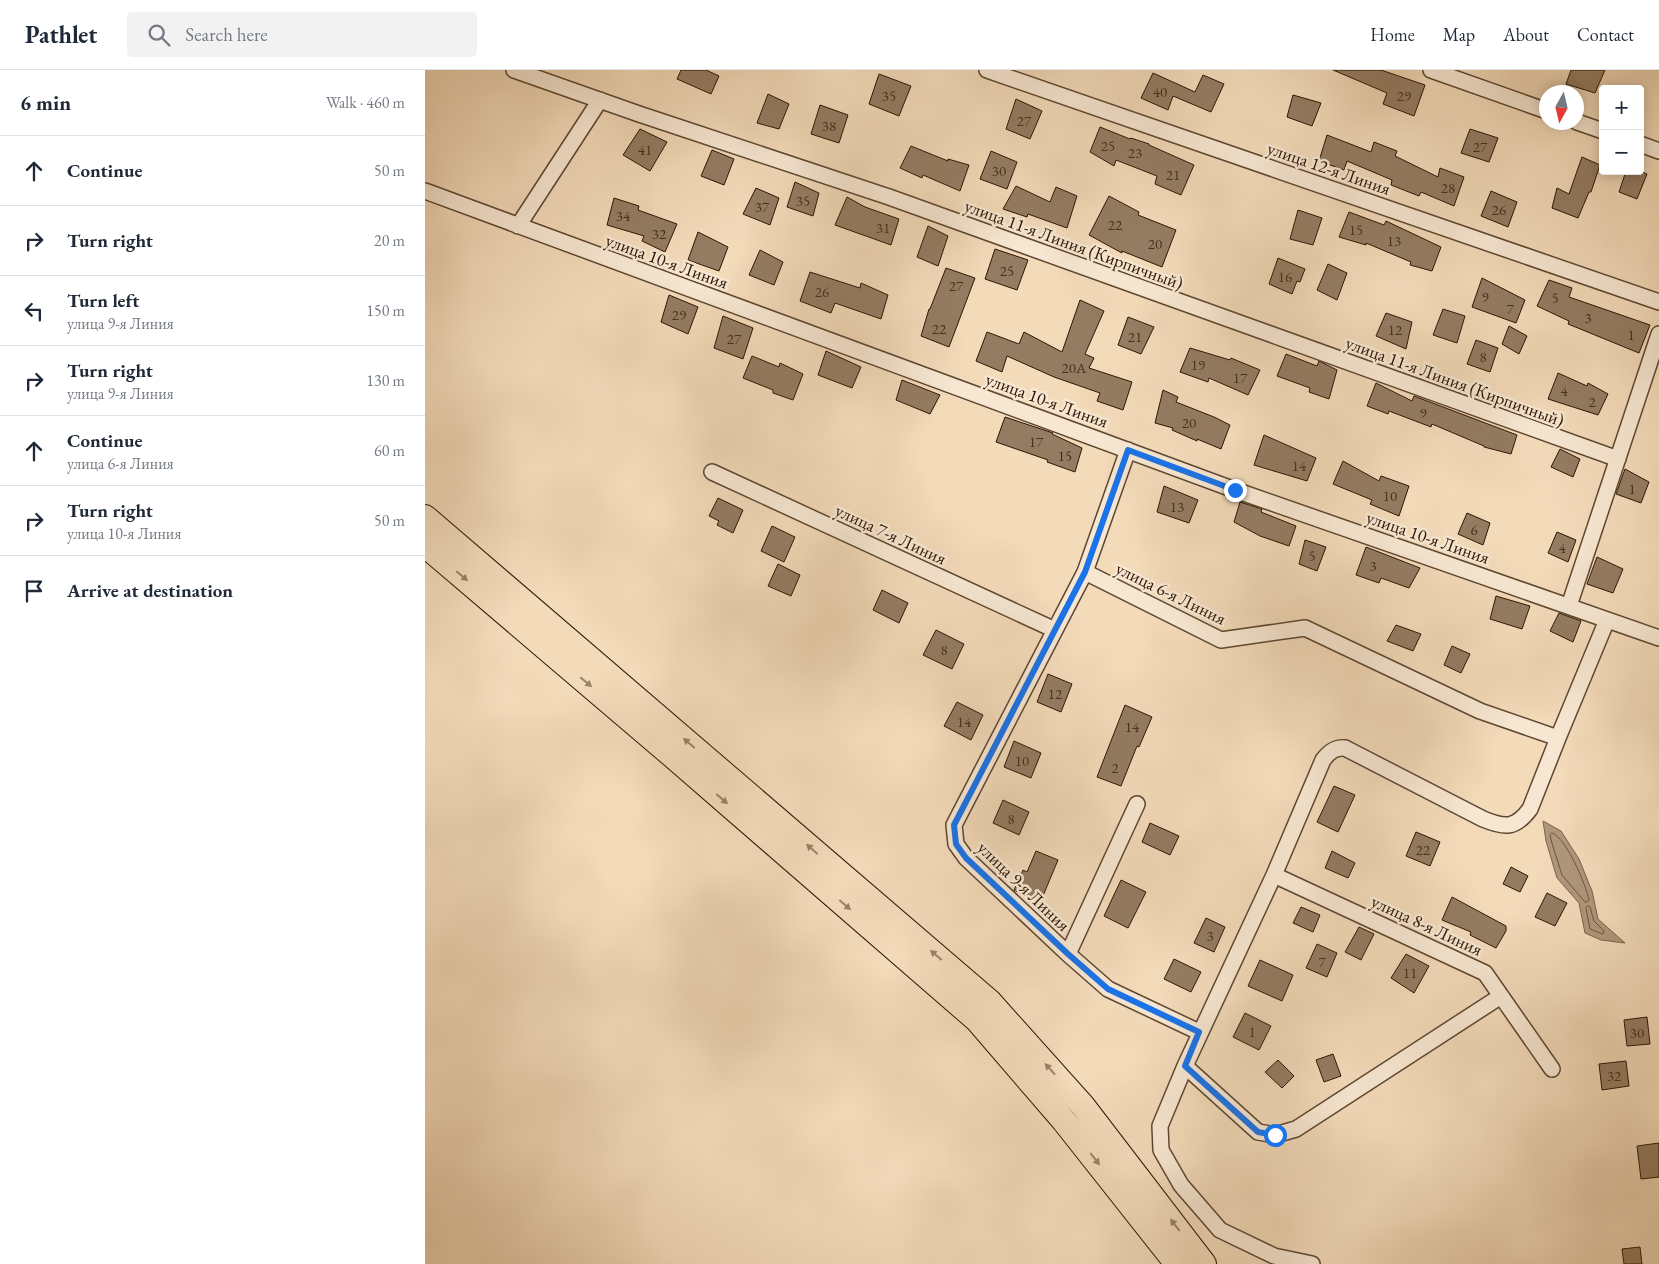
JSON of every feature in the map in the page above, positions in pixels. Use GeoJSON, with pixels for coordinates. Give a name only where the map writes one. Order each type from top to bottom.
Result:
{"type":"FeatureCollection","features":[{"type":"Feature","properties":{"kind":"main road"},"geometry":{"type":"LineString","coordinates":[[425,517],[989,1000],[1083,1106],[1204,1264]]}},
{"type":"Feature","properties":{"kind":"main road"},"geometry":{"type":"LineString","coordinates":[[425,544],[977,1020],[1064,1121],[1177,1264]]}},
{"type":"Feature","properties":{"kind":"street","name":"улица 11-я Линия (Кирпичный)"},"geometry":{"type":"LineString","coordinates":[[514,70],[889,197],[1618,459]]}},
{"type":"Feature","properties":{"kind":"street","name":"улица 12-я Линия"},"geometry":{"type":"LineString","coordinates":[[987,70],[1659,302]]}},
{"type":"Feature","properties":{"kind":"street"},"geometry":{"type":"LineString","coordinates":[[1431,70],[1539,108]]}},
{"type":"Feature","properties":{"kind":"street"},"geometry":{"type":"LineString","coordinates":[[518,226],[599,100]]}},
{"type":"Feature","properties":{"kind":"street"},"geometry":{"type":"LineString","coordinates":[[1584,124],[1600,130]]}},
{"type":"Feature","properties":{"kind":"street"},"geometry":{"type":"LineString","coordinates":[[1644,145],[1659,151]]}},
{"type":"Feature","properties":{"kind":"street","name":"улица 10-я Линия"},"geometry":{"type":"LineString","coordinates":[[425,191],[1235,490],[1659,638]]}},
{"type":"Feature","properties":{"kind":"street"},"geometry":{"type":"LineString","coordinates":[[1569,606],[1659,334]]}},
{"type":"Feature","properties":{"kind":"street"},"geometry":{"type":"LineString","coordinates":[[1085,572],[1128,450]]}},
{"type":"Feature","properties":{"kind":"street","name":"улица 7-я Линия"},"geometry":{"type":"LineString","coordinates":[[712,472],[1055,630]]}},
{"type":"Feature","properties":{"kind":"street","name":"улица 9-я Линия"},"geometry":{"type":"LineString","coordinates":[[1085,572],[954,825],[956,844],[966,858],[1108,989],[1199,1032]]}},
{"type":"Feature","properties":{"kind":"street","name":"улица 6-я Линия"},"geometry":{"type":"LineString","coordinates":[[1085,572],[1221,640],[1305,628],[1480,711],[1557,738]]}},
{"type":"Feature","properties":{"kind":"street"},"geometry":{"type":"LineString","coordinates":[[1312,1264],[1274,1256],[1220,1230],[1181,1185],[1161,1150],[1160,1126],[1199,1032],[1274,875],[1323,760],[1332,750],[1345,748],[1483,819],[1498,825],[1510,826],[1522,819],[1530,809],[1557,738],[1607,620]]}},
{"type":"Feature","properties":{"kind":"street"},"geometry":{"type":"LineString","coordinates":[[1068,954],[1137,804]]}},
{"type":"Feature","properties":{"kind":"street","name":"улица 8-я Линия"},"geometry":{"type":"LineString","coordinates":[[1274,875],[1485,973],[1552,1068]]}},
{"type":"Feature","properties":{"kind":"street"},"geometry":{"type":"LineString","coordinates":[[1185,1066],[1258,1132],[1275,1135],[1296,1129],[1501,996]]}},
{"type":"Feature","properties":{"kind":"water"},"geometry":{"type":"Polygon","coordinates":[[[1543,821],[1561,831],[1579,859],[1592,891],[1598,919],[1625,943],[1601,940],[1585,933],[1579,903],[1557,878],[1546,841],[1543,821]]]}},
{"type":"Feature","properties":{"kind":"building"},"geometry":{"type":"Polygon","coordinates":[[[681,70],[706,70],[719,76],[711,94],[677,79],[681,70]]]}},
{"type":"Feature","properties":{"kind":"building"},"geometry":{"type":"Polygon","coordinates":[[[1333,70],[1381,70],[1425,85],[1414,116],[1383,104],[1387,93],[1333,70]]]}},
{"type":"Feature","properties":{"kind":"building"},"geometry":{"type":"Polygon","coordinates":[[[1571,70],[1605,70],[1595,93],[1584,90],[1584,85],[1566,84],[1571,70]]]}},
{"type":"Feature","properties":{"kind":"building"},"geometry":{"type":"Polygon","coordinates":[[[1153,73],[1195,92],[1203,75],[1224,84],[1211,112],[1173,96],[1168,110],[1141,98],[1153,73]]]}},
{"type":"Feature","properties":{"kind":"building"},"geometry":{"type":"Polygon","coordinates":[[[879,74],[911,86],[899,116],[869,104],[879,74]]]}},
{"type":"Feature","properties":{"kind":"building"},"geometry":{"type":"Polygon","coordinates":[[[768,94],[789,104],[779,129],[757,123],[768,94]]]}},
{"type":"Feature","properties":{"kind":"building"},"geometry":{"type":"Polygon","coordinates":[[[1293,95],[1321,103],[1312,126],[1287,117],[1293,95]]]}},
{"type":"Feature","properties":{"kind":"building"},"geometry":{"type":"Polygon","coordinates":[[[1016,99],[1042,111],[1030,139],[1006,129],[1016,99]]]}},
{"type":"Feature","properties":{"kind":"building"},"geometry":{"type":"Polygon","coordinates":[[[820,105],[848,115],[839,143],[811,134],[820,105]]]}},
{"type":"Feature","properties":{"kind":"building"},"geometry":{"type":"Polygon","coordinates":[[[1100,127],[1130,139],[1149,144],[1194,165],[1181,195],[1155,184],[1157,176],[1116,160],[1114,166],[1090,152],[1100,127]]]}},
{"type":"Feature","properties":{"kind":"building"},"geometry":{"type":"Polygon","coordinates":[[[640,129],[667,142],[650,171],[623,155],[640,129]]]}},
{"type":"Feature","properties":{"kind":"building"},"geometry":{"type":"Polygon","coordinates":[[[1470,129],[1498,138],[1489,162],[1461,153],[1470,129]]]}},
{"type":"Feature","properties":{"kind":"building"},"geometry":{"type":"Polygon","coordinates":[[[1327,135],[1371,152],[1374,142],[1397,151],[1395,156],[1438,177],[1440,168],[1464,177],[1454,206],[1421,192],[1419,196],[1391,185],[1392,180],[1347,161],[1344,170],[1319,161],[1327,135]]]}},
{"type":"Feature","properties":{"kind":"building"},"geometry":{"type":"Polygon","coordinates":[[[911,146],[948,161],[948,159],[969,165],[960,191],[923,175],[922,178],[900,168],[911,146]]]}},
{"type":"Feature","properties":{"kind":"building"},"geometry":{"type":"Polygon","coordinates":[[[712,150],[734,159],[724,185],[701,176],[712,150]]]}},
{"type":"Feature","properties":{"kind":"building"},"geometry":{"type":"Polygon","coordinates":[[[991,151],[1017,162],[1007,189],[980,179],[991,151]]]}},
{"type":"Feature","properties":{"kind":"building"},"geometry":{"type":"Polygon","coordinates":[[[1582,157],[1599,165],[1591,192],[1589,192],[1578,218],[1552,208],[1557,188],[1569,194],[1582,157]]]}},
{"type":"Feature","properties":{"kind":"building"},"geometry":{"type":"Polygon","coordinates":[[[1647,174],[1637,199],[1619,192],[1625,175],[1647,174]]]}},
{"type":"Feature","properties":{"kind":"building"},"geometry":{"type":"Polygon","coordinates":[[[795,182],[819,193],[813,216],[787,207],[795,182]]]}},
{"type":"Feature","properties":{"kind":"building"},"geometry":{"type":"Polygon","coordinates":[[[1016,186],[1050,202],[1056,187],[1077,196],[1067,228],[1028,214],[1027,217],[1003,209],[1016,186]]]}},
{"type":"Feature","properties":{"kind":"building"},"geometry":{"type":"Polygon","coordinates":[[[756,188],[779,198],[770,225],[743,214],[756,188]]]}},
{"type":"Feature","properties":{"kind":"building"},"geometry":{"type":"Polygon","coordinates":[[[1491,191],[1517,202],[1508,227],[1481,216],[1491,191]]]}},
{"type":"Feature","properties":{"kind":"building"},"geometry":{"type":"Polygon","coordinates":[[[1109,196],[1139,212],[1138,215],[1176,230],[1162,267],[1122,251],[1122,253],[1089,235],[1109,196]]]}},
{"type":"Feature","properties":{"kind":"building"},"geometry":{"type":"Polygon","coordinates":[[[847,197],[865,207],[899,219],[891,245],[835,225],[847,197]]]}},
{"type":"Feature","properties":{"kind":"building"},"geometry":{"type":"Polygon","coordinates":[[[614,198],[639,206],[638,210],[677,224],[665,252],[642,241],[644,236],[607,225],[614,198]]]}},
{"type":"Feature","properties":{"kind":"building"},"geometry":{"type":"Polygon","coordinates":[[[1298,210],[1322,218],[1313,245],[1290,239],[1298,210]]]}},
{"type":"Feature","properties":{"kind":"building"},"geometry":{"type":"Polygon","coordinates":[[[1349,212],[1384,225],[1386,221],[1441,247],[1432,271],[1410,265],[1411,262],[1366,243],[1366,245],[1339,237],[1349,212]]]}},
{"type":"Feature","properties":{"kind":"building"},"geometry":{"type":"Polygon","coordinates":[[[928,226],[948,236],[938,266],[917,257],[928,226]]]}},
{"type":"Feature","properties":{"kind":"building"},"geometry":{"type":"Polygon","coordinates":[[[698,232],[728,247],[719,271],[688,260],[698,232]]]}},
{"type":"Feature","properties":{"kind":"building"},"geometry":{"type":"Polygon","coordinates":[[[995,249],[1028,260],[1017,290],[985,279],[995,249]]]}},
{"type":"Feature","properties":{"kind":"building"},"geometry":{"type":"Polygon","coordinates":[[[760,250],[783,262],[774,285],[749,275],[760,250]]]}},
{"type":"Feature","properties":{"kind":"building"},"geometry":{"type":"Polygon","coordinates":[[[1278,258],[1305,269],[1300,282],[1297,281],[1292,294],[1269,284],[1278,258]]]}},
{"type":"Feature","properties":{"kind":"building"},"geometry":{"type":"Polygon","coordinates":[[[1328,264],[1347,273],[1337,300],[1317,290],[1328,264]]]}},
{"type":"Feature","properties":{"kind":"building"},"geometry":{"type":"Polygon","coordinates":[[[946,268],[975,278],[949,347],[921,336],[929,309],[946,268]]]}},
{"type":"Feature","properties":{"kind":"building"},"geometry":{"type":"Polygon","coordinates":[[[810,272],[860,288],[861,283],[888,295],[881,319],[835,303],[831,313],[800,301],[810,272]]]}},
{"type":"Feature","properties":{"kind":"building"},"geometry":{"type":"Polygon","coordinates":[[[1482,278],[1525,300],[1516,323],[1472,307],[1482,278]]]}},
{"type":"Feature","properties":{"kind":"building"},"geometry":{"type":"Polygon","coordinates":[[[1549,280],[1572,288],[1569,297],[1650,325],[1639,353],[1568,324],[1569,321],[1537,306],[1549,280]]]}},
{"type":"Feature","properties":{"kind":"building"},"geometry":{"type":"Polygon","coordinates":[[[669,295],[698,307],[688,334],[661,322],[669,295]]]}},
{"type":"Feature","properties":{"kind":"building"},"geometry":{"type":"Polygon","coordinates":[[[1080,300],[1104,311],[1085,354],[1094,358],[1089,368],[1132,382],[1123,410],[1097,401],[1100,393],[1054,377],[1007,356],[1002,372],[976,361],[987,332],[1019,344],[1024,332],[1062,352],[1080,300]]]}},
{"type":"Feature","properties":{"kind":"building"},"geometry":{"type":"Polygon","coordinates":[[[1443,309],[1465,316],[1457,343],[1433,335],[1443,309]]]}},
{"type":"Feature","properties":{"kind":"building"},"geometry":{"type":"Polygon","coordinates":[[[1386,313],[1412,322],[1406,349],[1376,336],[1386,313]]]}},
{"type":"Feature","properties":{"kind":"building"},"geometry":{"type":"Polygon","coordinates":[[[723,316],[753,328],[743,359],[714,348],[723,316]]]}},
{"type":"Feature","properties":{"kind":"building"},"geometry":{"type":"Polygon","coordinates":[[[1128,317],[1154,327],[1141,354],[1118,345],[1128,317]]]}},
{"type":"Feature","properties":{"kind":"building"},"geometry":{"type":"Polygon","coordinates":[[[1509,326],[1527,336],[1519,354],[1502,344],[1509,326]]]}},
{"type":"Feature","properties":{"kind":"building"},"geometry":{"type":"Polygon","coordinates":[[[1476,340],[1498,348],[1490,372],[1467,364],[1476,340]]]}},
{"type":"Feature","properties":{"kind":"building"},"geometry":{"type":"Polygon","coordinates":[[[1190,348],[1230,360],[1231,358],[1260,370],[1248,395],[1209,378],[1208,382],[1180,372],[1190,348]]]}},
{"type":"Feature","properties":{"kind":"building"},"geometry":{"type":"Polygon","coordinates":[[[826,351],[861,367],[852,388],[818,375],[826,351]]]}},
{"type":"Feature","properties":{"kind":"building"},"geometry":{"type":"Polygon","coordinates":[[[1286,354],[1317,366],[1319,361],[1337,370],[1329,399],[1309,392],[1310,388],[1277,376],[1286,354]]]}},
{"type":"Feature","properties":{"kind":"building"},"geometry":{"type":"Polygon","coordinates":[[[752,356],[779,367],[780,363],[803,374],[793,400],[773,393],[773,390],[743,378],[752,356]]]}},
{"type":"Feature","properties":{"kind":"building"},"geometry":{"type":"Polygon","coordinates":[[[1558,373],[1587,386],[1588,383],[1608,394],[1598,415],[1548,399],[1558,373]]]}},
{"type":"Feature","properties":{"kind":"building"},"geometry":{"type":"Polygon","coordinates":[[[902,380],[940,395],[930,414],[896,400],[902,380]]]}},
{"type":"Feature","properties":{"kind":"building"},"geometry":{"type":"Polygon","coordinates":[[[1376,383],[1412,401],[1414,396],[1517,435],[1511,454],[1484,447],[1432,424],[1431,427],[1389,411],[1388,414],[1367,406],[1376,383]]]}},
{"type":"Feature","properties":{"kind":"building"},"geometry":{"type":"Polygon","coordinates":[[[1163,390],[1178,397],[1176,402],[1230,425],[1221,449],[1197,439],[1197,441],[1172,430],[1173,428],[1155,423],[1163,390]]]}},
{"type":"Feature","properties":{"kind":"building"},"geometry":{"type":"Polygon","coordinates":[[[1005,417],[1053,433],[1082,448],[1075,472],[1047,462],[1048,460],[996,442],[1005,417]]]}},
{"type":"Feature","properties":{"kind":"building"},"geometry":{"type":"Polygon","coordinates":[[[1264,435],[1316,458],[1307,481],[1254,465],[1264,435]]]}},
{"type":"Feature","properties":{"kind":"building"},"geometry":{"type":"Polygon","coordinates":[[[1560,449],[1580,459],[1573,477],[1551,467],[1560,449]]]}},
{"type":"Feature","properties":{"kind":"building"},"geometry":{"type":"Polygon","coordinates":[[[1343,461],[1379,481],[1381,476],[1409,486],[1399,516],[1370,504],[1372,500],[1333,484],[1343,461]]]}},
{"type":"Feature","properties":{"kind":"building"},"geometry":{"type":"Polygon","coordinates":[[[1625,469],[1649,482],[1641,503],[1616,494],[1625,469]]]}},
{"type":"Feature","properties":{"kind":"building"},"geometry":{"type":"Polygon","coordinates":[[[1164,486],[1198,500],[1189,523],[1157,512],[1164,486]]]}},
{"type":"Feature","properties":{"kind":"building"},"geometry":{"type":"Polygon","coordinates":[[[718,498],[743,510],[733,533],[717,525],[719,521],[709,516],[718,498]]]}},
{"type":"Feature","properties":{"kind":"building"},"geometry":{"type":"Polygon","coordinates":[[[1240,502],[1262,509],[1261,512],[1296,526],[1289,546],[1260,536],[1234,522],[1240,502]]]}},
{"type":"Feature","properties":{"kind":"building"},"geometry":{"type":"Polygon","coordinates":[[[1467,513],[1490,523],[1483,545],[1458,534],[1467,513]]]}},
{"type":"Feature","properties":{"kind":"building"},"geometry":{"type":"Polygon","coordinates":[[[772,526],[795,537],[784,562],[761,551],[772,526]]]}},
{"type":"Feature","properties":{"kind":"building"},"geometry":{"type":"Polygon","coordinates":[[[1557,532],[1576,540],[1568,562],[1548,553],[1557,532]]]}},
{"type":"Feature","properties":{"kind":"building"},"geometry":{"type":"Polygon","coordinates":[[[1305,540],[1326,547],[1317,571],[1299,564],[1305,540]]]}},
{"type":"Feature","properties":{"kind":"building"},"geometry":{"type":"Polygon","coordinates":[[[1366,547],[1420,568],[1409,588],[1381,578],[1379,583],[1356,575],[1366,547]]]}},
{"type":"Feature","properties":{"kind":"building"},"geometry":{"type":"Polygon","coordinates":[[[1597,557],[1623,569],[1613,593],[1587,584],[1597,557]]]}},
{"type":"Feature","properties":{"kind":"building"},"geometry":{"type":"Polygon","coordinates":[[[778,564],[800,575],[791,596],[768,586],[778,564]]]}},
{"type":"Feature","properties":{"kind":"building"},"geometry":{"type":"Polygon","coordinates":[[[882,590],[908,603],[899,623],[873,610],[882,590]]]}},
{"type":"Feature","properties":{"kind":"building"},"geometry":{"type":"Polygon","coordinates":[[[1496,596],[1530,606],[1522,629],[1490,619],[1496,596]]]}},
{"type":"Feature","properties":{"kind":"building"},"geometry":{"type":"Polygon","coordinates":[[[1559,613],[1581,621],[1573,642],[1550,631],[1559,613]]]}},
{"type":"Feature","properties":{"kind":"building"},"geometry":{"type":"Polygon","coordinates":[[[1396,625],[1421,634],[1413,651],[1387,641],[1396,625]]]}},
{"type":"Feature","properties":{"kind":"building"},"geometry":{"type":"Polygon","coordinates":[[[936,630],[964,644],[952,669],[923,655],[936,630]]]}},
{"type":"Feature","properties":{"kind":"building"},"geometry":{"type":"Polygon","coordinates":[[[1452,646],[1470,654],[1461,673],[1444,665],[1452,646]]]}},
{"type":"Feature","properties":{"kind":"building"},"geometry":{"type":"Polygon","coordinates":[[[1048,674],[1072,684],[1061,712],[1037,702],[1048,674]]]}},
{"type":"Feature","properties":{"kind":"building"},"geometry":{"type":"Polygon","coordinates":[[[957,702],[983,715],[971,740],[944,726],[957,702]]]}},
{"type":"Feature","properties":{"kind":"building"},"geometry":{"type":"Polygon","coordinates":[[[1125,705],[1152,717],[1139,747],[1137,746],[1121,786],[1097,777],[1125,705]]]}},
{"type":"Feature","properties":{"kind":"building"},"geometry":{"type":"Polygon","coordinates":[[[1014,741],[1041,753],[1031,778],[1004,767],[1014,741]]]}},
{"type":"Feature","properties":{"kind":"building"},"geometry":{"type":"Polygon","coordinates":[[[1334,786],[1355,795],[1338,832],[1317,822],[1334,786]]]}},
{"type":"Feature","properties":{"kind":"building"},"geometry":{"type":"Polygon","coordinates":[[[1003,800],[1029,812],[1019,835],[993,823],[1003,800]]]}},
{"type":"Feature","properties":{"kind":"building"},"geometry":{"type":"Polygon","coordinates":[[[1150,823],[1179,836],[1170,855],[1142,842],[1150,823]]]}},
{"type":"Feature","properties":{"kind":"building"},"geometry":{"type":"Polygon","coordinates":[[[1416,832],[1440,842],[1430,866],[1406,856],[1416,832]]]}},
{"type":"Feature","properties":{"kind":"building"},"geometry":{"type":"Polygon","coordinates":[[[1036,851],[1058,860],[1040,903],[1014,890],[1023,870],[1027,872],[1036,851]]]}},
{"type":"Feature","properties":{"kind":"building"},"geometry":{"type":"Polygon","coordinates":[[[1332,851],[1355,863],[1348,878],[1325,868],[1332,851]]]}},
{"type":"Feature","properties":{"kind":"building"},"geometry":{"type":"Polygon","coordinates":[[[1511,867],[1528,876],[1520,892],[1503,884],[1511,867]]]}},
{"type":"Feature","properties":{"kind":"building"},"geometry":{"type":"Polygon","coordinates":[[[1121,880],[1146,892],[1128,928],[1104,916],[1121,880]]]}},
{"type":"Feature","properties":{"kind":"building"},"geometry":{"type":"Polygon","coordinates":[[[1547,893],[1567,903],[1555,926],[1535,917],[1547,893]]]}},
{"type":"Feature","properties":{"kind":"building"},"geometry":{"type":"Polygon","coordinates":[[[1452,897],[1506,926],[1506,931],[1496,948],[1470,935],[1471,932],[1442,920],[1452,897]]]}},
{"type":"Feature","properties":{"kind":"building"},"geometry":{"type":"Polygon","coordinates":[[[1301,907],[1320,915],[1313,932],[1293,923],[1301,907]]]}},
{"type":"Feature","properties":{"kind":"building"},"geometry":{"type":"Polygon","coordinates":[[[1206,918],[1225,927],[1214,952],[1194,943],[1206,918]]]}},
{"type":"Feature","properties":{"kind":"building"},"geometry":{"type":"Polygon","coordinates":[[[1359,927],[1374,934],[1361,960],[1345,952],[1359,927]]]}},
{"type":"Feature","properties":{"kind":"building"},"geometry":{"type":"Polygon","coordinates":[[[1317,944],[1337,953],[1327,977],[1306,968],[1317,944]]]}},
{"type":"Feature","properties":{"kind":"building"},"geometry":{"type":"Polygon","coordinates":[[[1406,954],[1429,966],[1414,993],[1391,978],[1406,954]]]}},
{"type":"Feature","properties":{"kind":"building"},"geometry":{"type":"Polygon","coordinates":[[[1174,959],[1201,972],[1191,992],[1164,979],[1174,959]]]}},
{"type":"Feature","properties":{"kind":"building"},"geometry":{"type":"Polygon","coordinates":[[[1260,960],[1293,975],[1282,1001],[1248,986],[1260,960]]]}},
{"type":"Feature","properties":{"kind":"building"},"geometry":{"type":"Polygon","coordinates":[[[1245,1013],[1271,1026],[1259,1050],[1233,1037],[1245,1013]]]}},
{"type":"Feature","properties":{"kind":"building"},"geometry":{"type":"Polygon","coordinates":[[[1647,1017],[1650,1044],[1627,1046],[1624,1020],[1647,1017]]]}},
{"type":"Feature","properties":{"kind":"building"},"geometry":{"type":"Polygon","coordinates":[[[1333,1054],[1341,1076],[1324,1082],[1316,1060],[1333,1054]]]}},
{"type":"Feature","properties":{"kind":"building"},"geometry":{"type":"Polygon","coordinates":[[[1278,1060],[1294,1076],[1282,1088],[1265,1072],[1278,1060]]]}},
{"type":"Feature","properties":{"kind":"building"},"geometry":{"type":"Polygon","coordinates":[[[1626,1061],[1629,1086],[1602,1090],[1599,1064],[1626,1061]]]}},
{"type":"Feature","properties":{"kind":"building"},"geometry":{"type":"Polygon","coordinates":[[[1659,1143],[1659,1177],[1641,1179],[1637,1146],[1659,1143]]]}},
{"type":"Feature","properties":{"kind":"building"},"geometry":{"type":"Polygon","coordinates":[[[1640,1247],[1642,1264],[1624,1264],[1622,1249],[1640,1247]]]}},
{"type":"Feature","properties":{"kind":"route"},"geometry":{"type":"LineString","coordinates":[[1235,490],[1128,450],[1085,572],[954,825],[956,844],[966,858],[1108,989],[1199,1032],[1185,1066],[1258,1132],[1275,1135]]}}]}
